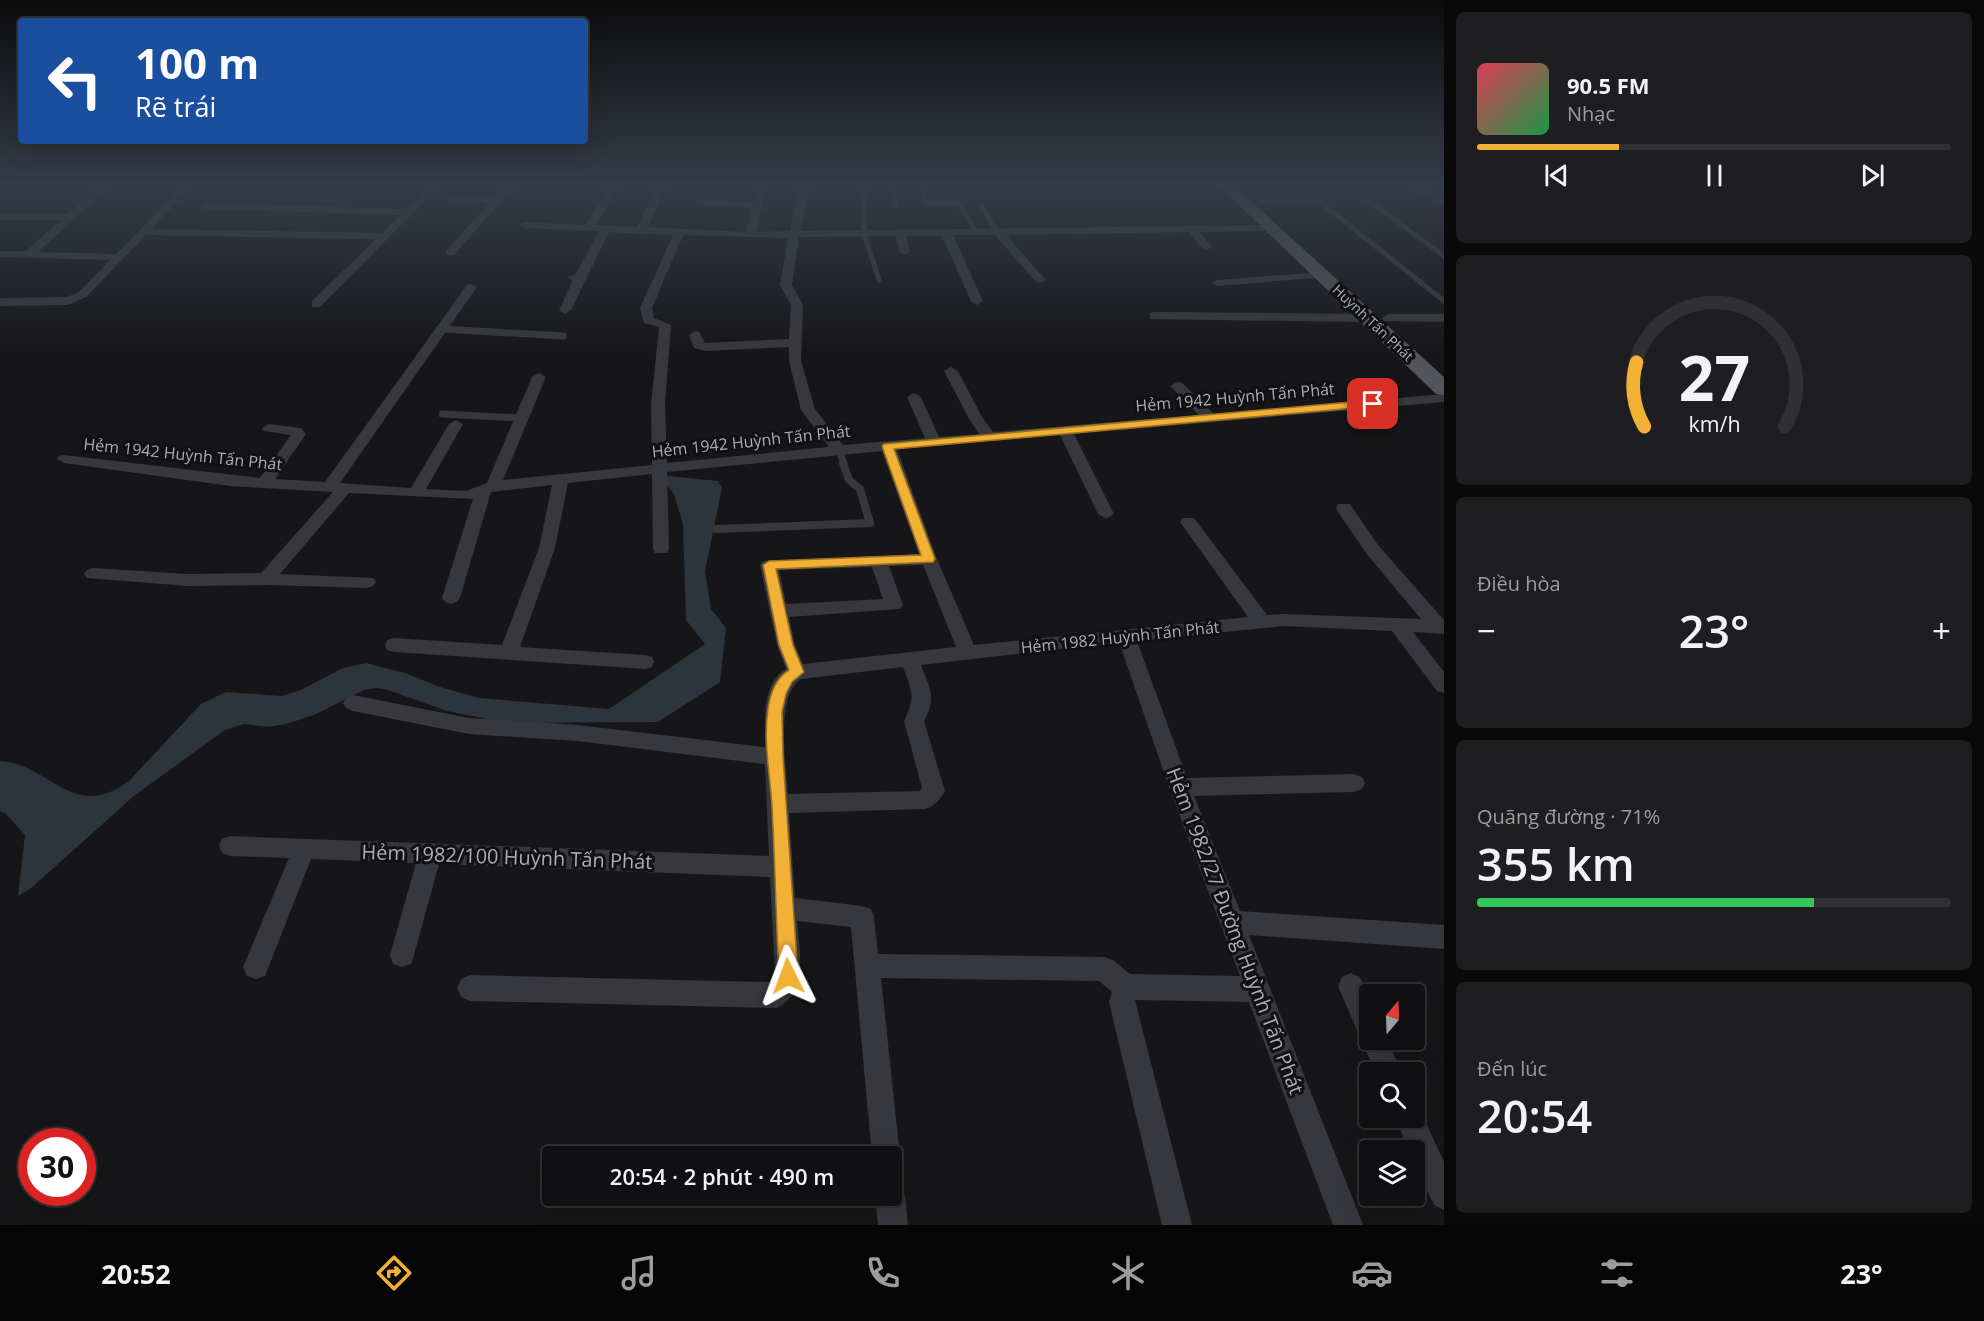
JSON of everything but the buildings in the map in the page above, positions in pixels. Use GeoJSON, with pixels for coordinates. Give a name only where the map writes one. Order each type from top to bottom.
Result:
{"type":"FeatureCollection","features":[{"type":"Feature","properties":{"kind":"main road","name":"Huỳnh Tấn Phát"},"geometry":{"type":"LineString","coordinates":[[1285,240],[1444,389]]}},
{"type":"Feature","properties":{"kind":"main road","name":"Huỳnh Tấn Phát"},"geometry":{"type":"LineString","coordinates":[[1302,240],[1444,369]]}},
{"type":"Feature","properties":{"kind":"main road"},"geometry":{"type":"LineString","coordinates":[[1368,318],[1388,318]]}},
{"type":"Feature","properties":{"kind":"street"},"geometry":{"type":"LineString","coordinates":[[29,254],[44,240]]}},
{"type":"Feature","properties":{"kind":"street"},"geometry":{"type":"LineString","coordinates":[[0,302],[75,299],[82,295],[137,240]]}},
{"type":"Feature","properties":{"kind":"street"},"geometry":{"type":"LineString","coordinates":[[316,304],[380,240]]}},
{"type":"Feature","properties":{"kind":"street"},"geometry":{"type":"LineString","coordinates":[[450,253],[461,240]]}},
{"type":"Feature","properties":{"kind":"street"},"geometry":{"type":"LineString","coordinates":[[565,309],[577,277],[599,240]]}},
{"type":"Feature","properties":{"kind":"street"},"geometry":{"type":"LineString","coordinates":[[661,549],[658,404],[665,325],[648,320],[646,308],[676,240]]}},
{"type":"Feature","properties":{"kind":"street"},"geometry":{"type":"LineString","coordinates":[[794,240],[786,285],[797,305],[795,361],[808,410],[839,450]]}},
{"type":"Feature","properties":{"kind":"street"},"geometry":{"type":"LineString","coordinates":[[902,240],[905,252]]}},
{"type":"Feature","properties":{"kind":"street"},"geometry":{"type":"LineString","coordinates":[[950,240],[977,302]]}},
{"type":"Feature","properties":{"kind":"street"},"geometry":{"type":"LineString","coordinates":[[1005,240],[1040,280]]}},
{"type":"Feature","properties":{"kind":"street"},"geometry":{"type":"LineString","coordinates":[[1202,240],[1207,246]]}},
{"type":"Feature","properties":{"kind":"street"},"geometry":{"type":"LineString","coordinates":[[0,254],[121,257]]}},
{"type":"Feature","properties":{"kind":"street"},"geometry":{"type":"LineString","coordinates":[[1217,283],[1322,276]]}},
{"type":"Feature","properties":{"kind":"street"},"geometry":{"type":"LineString","coordinates":[[266,579],[337,487],[471,287]]}},
{"type":"Feature","properties":{"kind":"street"},"geometry":{"type":"LineString","coordinates":[[1154,316],[1368,318]]}},
{"type":"Feature","properties":{"kind":"street"},"geometry":{"type":"LineString","coordinates":[[1388,318],[1444,318]]}},
{"type":"Feature","properties":{"kind":"street"},"geometry":{"type":"LineString","coordinates":[[695,335],[698,345],[705,347],[795,343]]}},
{"type":"Feature","properties":{"kind":"street"},"geometry":{"type":"LineString","coordinates":[[951,371],[975,417],[989,437]]}},
{"type":"Feature","properties":{"kind":"street"},"geometry":{"type":"LineString","coordinates":[[451,598],[489,488],[539,377]]}},
{"type":"Feature","properties":{"kind":"street"},"geometry":{"type":"LineString","coordinates":[[1176,386],[1209,417]]}},
{"type":"Feature","properties":{"kind":"street"},"geometry":{"type":"LineString","coordinates":[[914,397],[934,442]]}},
{"type":"Feature","properties":{"kind":"street","name":"Hẻm 1942 Huỳnh Tấn Phát"},"geometry":{"type":"LineString","coordinates":[[64,459],[231,481],[468,496],[489,488],[561,479],[839,450],[1444,398]]}},
{"type":"Feature","properties":{"kind":"street"},"geometry":{"type":"LineString","coordinates":[[416,493],[456,424]]}},
{"type":"Feature","properties":{"kind":"street"},"geometry":{"type":"LineString","coordinates":[[264,483],[299,435],[296,431],[269,428]]}},
{"type":"Feature","properties":{"kind":"street"},"geometry":{"type":"LineString","coordinates":[[1065,431],[1106,514]]}},
{"type":"Feature","properties":{"kind":"street"},"geometry":{"type":"LineString","coordinates":[[888,446],[929,559],[968,654]]}},
{"type":"Feature","properties":{"kind":"street"},"geometry":{"type":"LineString","coordinates":[[509,652],[547,548],[561,479]]}},
{"type":"Feature","properties":{"kind":"street"},"geometry":{"type":"LineString","coordinates":[[1344,508],[1372,549],[1441,627]]}},
{"type":"Feature","properties":{"kind":"street"},"geometry":{"type":"LineString","coordinates":[[1188,522],[1262,622]]}},
{"type":"Feature","properties":{"kind":"street"},"geometry":{"type":"LineString","coordinates":[[470,988],[776,995],[788,976],[780,804],[775,757],[775,712],[778,694],[787,678],[797,672],[786,645],[769,565],[929,559]]}},
{"type":"Feature","properties":{"kind":"street"},"geometry":{"type":"LineString","coordinates":[[779,611],[894,605],[879,561]]}},
{"type":"Feature","properties":{"kind":"street"},"geometry":{"type":"LineString","coordinates":[[93,574],[188,580],[266,579],[367,582]]}},
{"type":"Feature","properties":{"kind":"street","name":"Hẻm 1982 Huỳnh Tấn Phát"},"geometry":{"type":"LineString","coordinates":[[797,672],[1126,635],[1284,620],[1441,627]]}},
{"type":"Feature","properties":{"kind":"street"},"geometry":{"type":"LineString","coordinates":[[1397,625],[1444,686]]}},
{"type":"Feature","properties":{"kind":"street","name":"Hẻm 1982/27 Đường Huỳnh Tấn Phát"},"geometry":{"type":"LineString","coordinates":[[1126,635],[1179,788],[1348,1225]]}},
{"type":"Feature","properties":{"kind":"street"},"geometry":{"type":"LineString","coordinates":[[394,645],[645,662]]}},
{"type":"Feature","properties":{"kind":"street"},"geometry":{"type":"LineString","coordinates":[[780,804],[925,800],[932,794],[934,791],[914,721],[922,706],[923,696],[910,660]]}},
{"type":"Feature","properties":{"kind":"street"},"geometry":{"type":"LineString","coordinates":[[353,703],[469,726],[578,733],[775,757]]}},
{"type":"Feature","properties":{"kind":"street"},"geometry":{"type":"LineString","coordinates":[[1179,788],[1354,783]]}},
{"type":"Feature","properties":{"kind":"street","name":"Hẻm 1982/100 Huỳnh Tấn Phát"},"geometry":{"type":"LineString","coordinates":[[230,846],[783,867]]}},
{"type":"Feature","properties":{"kind":"street"},"geometry":{"type":"LineString","coordinates":[[256,967],[304,849]]}},
{"type":"Feature","properties":{"kind":"street"},"geometry":{"type":"LineString","coordinates":[[402,955],[430,855]]}},
{"type":"Feature","properties":{"kind":"street"},"geometry":{"type":"LineString","coordinates":[[785,908],[862,917],[885,1146]]}},
{"type":"Feature","properties":{"kind":"street"},"geometry":{"type":"LineString","coordinates":[[1232,922],[1444,937]]}},
{"type":"Feature","properties":{"kind":"street"},"geometry":{"type":"LineString","coordinates":[[868,966],[1104,969],[1126,987],[1258,989]]}},
{"type":"Feature","properties":{"kind":"street"},"geometry":{"type":"LineString","coordinates":[[1351,986],[1359,1005]]}},
{"type":"Feature","properties":{"kind":"street"},"geometry":{"type":"LineString","coordinates":[[1126,987],[1122,1002],[1177,1225]]}},
{"type":"Feature","properties":{"kind":"street"},"geometry":{"type":"LineString","coordinates":[[1414,1128],[1444,1195]]}},
{"type":"Feature","properties":{"kind":"street"},"geometry":{"type":"LineString","coordinates":[[891,1206],[893,1225]]}},
{"type":"Feature","properties":{"kind":"lane"},"geometry":{"type":"LineString","coordinates":[[866,240],[879,280]]}},
{"type":"Feature","properties":{"kind":"lane"},"geometry":{"type":"LineString","coordinates":[[1367,240],[1444,302]]}},
{"type":"Feature","properties":{"kind":"lane"},"geometry":{"type":"LineString","coordinates":[[1422,240],[1444,256]]}},
{"type":"Feature","properties":{"kind":"lane"},"geometry":{"type":"LineString","coordinates":[[442,329],[562,336]]}},
{"type":"Feature","properties":{"kind":"lane"},"geometry":{"type":"LineString","coordinates":[[442,414],[522,418]]}},
{"type":"Feature","properties":{"kind":"lane"},"geometry":{"type":"LineString","coordinates":[[716,529],[870,523],[860,489],[849,480],[839,450]]}},
{"type":"Feature","properties":{"kind":"shaded area"},"geometry":{"type":"Polygon","coordinates":[[[668,476],[718,481],[722,488],[705,571],[711,609],[726,628],[720,682],[658,722],[508,723],[447,711],[377,688],[364,690],[314,715],[286,724],[267,727],[244,724],[225,730],[135,795],[31,888],[18,896],[25,835],[6,814],[0,811],[0,761],[17,764],[76,794],[92,796],[109,792],[129,781],[201,704],[226,692],[281,696],[301,690],[343,668],[366,663],[405,673],[440,687],[479,698],[609,709],[705,644],[686,620],[683,524],[674,494],[663,481],[668,476]]]}},
{"type":"Feature","properties":{"kind":"route"},"geometry":{"type":"LineString","coordinates":[[788,976],[780,804],[775,757],[775,712],[778,694],[787,678],[797,672],[786,645],[769,565],[929,559],[888,446],[1373,404]]}}]}
